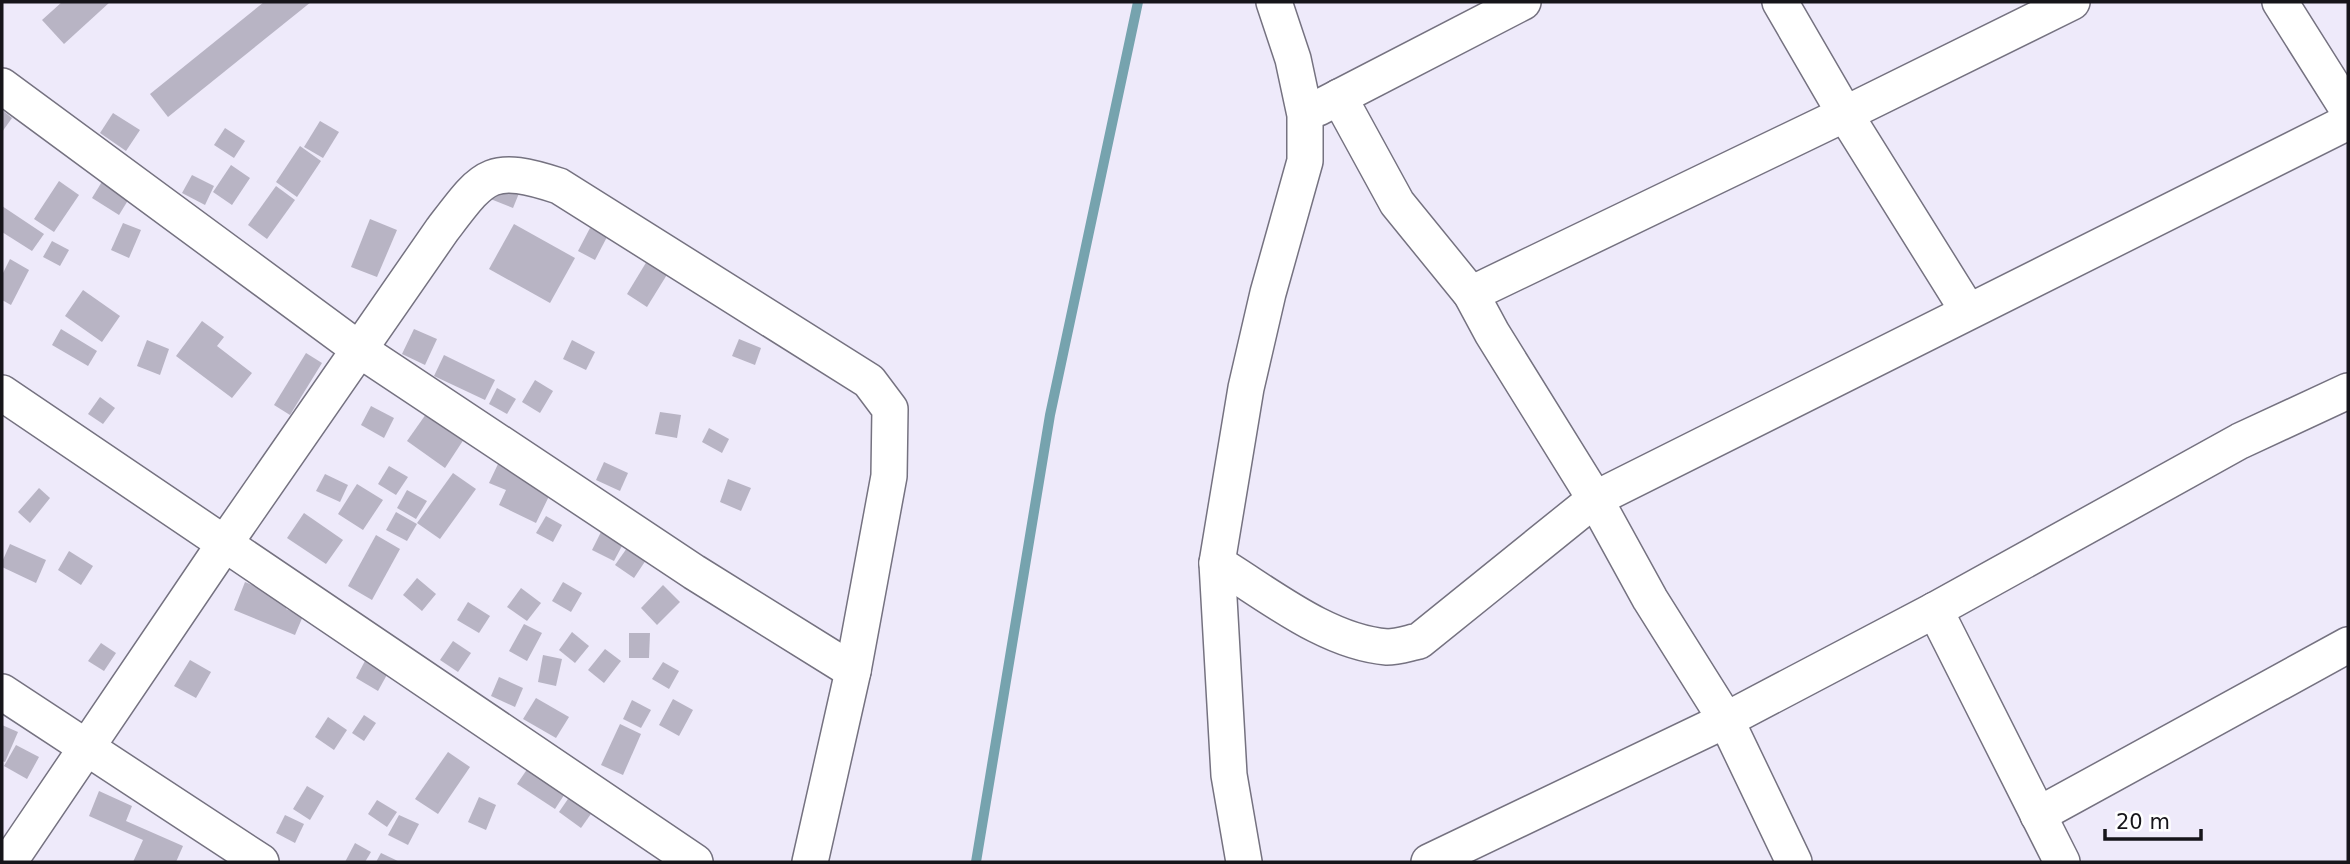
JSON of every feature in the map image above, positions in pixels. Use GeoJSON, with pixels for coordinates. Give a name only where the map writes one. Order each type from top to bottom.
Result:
{"type":"FeatureCollection","features":[{"type":"Feature","properties":{"kind":"street"},"geometry":{"type":"LineString","coordinates":[[1244,862],[1229,775],[1217,563],[1246,388],[1268,293],[1289,226],[1305,161],[1305,115],[1293,59],[1274,2]]}},
{"type":"Feature","properties":{"kind":"street"},"geometry":{"type":"LineString","coordinates":[[1305,115],[1523,2]]}},
{"type":"Feature","properties":{"kind":"street"},"geometry":{"type":"LineString","coordinates":[[1780,2],[1845,114],[1968,311]]}},
{"type":"Feature","properties":{"kind":"street"},"geometry":{"type":"LineString","coordinates":[[1471,294],[2072,2]]}},
{"type":"Feature","properties":{"kind":"street"},"geometry":{"type":"LineString","coordinates":[[2280,2],[2348,110]]}},
{"type":"Feature","properties":{"kind":"street"},"geometry":{"type":"LineString","coordinates":[[2,86],[360,350],[694,572],[853,671]]}},
{"type":"Feature","properties":{"kind":"street"},"geometry":{"type":"LineString","coordinates":[[1339,97],[1397,202],[1471,294],[1492,333],[1595,499],[1650,599],[1726,720],[1794,862]]}},
{"type":"Feature","properties":{"kind":"street"},"geometry":{"type":"LineString","coordinates":[[1217,563],[1330,632],[1358,642],[1390,647],[1419,641],[1595,499],[2348,122]]}},
{"type":"Feature","properties":{"kind":"street"},"geometry":{"type":"LineString","coordinates":[[9,862],[225,543],[442,230],[474,189],[499,174],[528,176],[559,186],[869,381],[890,410],[889,476],[853,671],[810,862]]}},
{"type":"Feature","properties":{"kind":"street"},"geometry":{"type":"LineString","coordinates":[[1430,862],[1726,720],[1935,610],[2239,441],[2348,391]]}},
{"type":"Feature","properties":{"kind":"street"},"geometry":{"type":"LineString","coordinates":[[2,393],[695,862]]}},
{"type":"Feature","properties":{"kind":"street"},"geometry":{"type":"LineString","coordinates":[[1935,610],[2062,862]]}},
{"type":"Feature","properties":{"kind":"street"},"geometry":{"type":"LineString","coordinates":[[2038,815],[2348,645]]}},
{"type":"Feature","properties":{"kind":"street"},"geometry":{"type":"LineString","coordinates":[[2,692],[261,862]]}},
{"type":"Feature","properties":{"kind":"building"},"geometry":{"type":"Polygon","coordinates":[[[62,2],[110,2],[64,44],[42,20],[62,2]]]}},
{"type":"Feature","properties":{"kind":"building"},"geometry":{"type":"Polygon","coordinates":[[[264,2],[311,2],[168,117],[150,94],[264,2]]]}},
{"type":"Feature","properties":{"kind":"building"},"geometry":{"type":"Polygon","coordinates":[[[2,110],[12,118],[2,132],[2,110]]]}},
{"type":"Feature","properties":{"kind":"building"},"geometry":{"type":"Polygon","coordinates":[[[113,113],[140,130],[126,151],[100,133],[113,113]]]}},
{"type":"Feature","properties":{"kind":"building"},"geometry":{"type":"Polygon","coordinates":[[[320,121],[339,132],[323,158],[304,147],[320,121]]]}},
{"type":"Feature","properties":{"kind":"building"},"geometry":{"type":"Polygon","coordinates":[[[225,128],[245,141],[234,158],[214,145],[225,128]]]}},
{"type":"Feature","properties":{"kind":"building"},"geometry":{"type":"Polygon","coordinates":[[[300,146],[321,161],[297,197],[276,182],[300,146]]]}},
{"type":"Feature","properties":{"kind":"building"},"geometry":{"type":"Polygon","coordinates":[[[231,165],[250,178],[232,205],[213,192],[231,165]]]}},
{"type":"Feature","properties":{"kind":"building"},"geometry":{"type":"Polygon","coordinates":[[[192,175],[214,186],[205,205],[182,193],[192,175]]]}},
{"type":"Feature","properties":{"kind":"building"},"geometry":{"type":"Polygon","coordinates":[[[103,180],[130,197],[119,215],[92,198],[103,180]]]}},
{"type":"Feature","properties":{"kind":"building"},"geometry":{"type":"Polygon","coordinates":[[[59,181],[79,195],[54,232],[34,219],[59,181]]]}},
{"type":"Feature","properties":{"kind":"building"},"geometry":{"type":"Polygon","coordinates":[[[524,181],[513,208],[488,198],[524,181]]]}},
{"type":"Feature","properties":{"kind":"building"},"geometry":{"type":"Polygon","coordinates":[[[276,186],[295,200],[267,239],[248,225],[276,186]]]}},
{"type":"Feature","properties":{"kind":"building"},"geometry":{"type":"Polygon","coordinates":[[[2,206],[44,234],[32,251],[2,232],[2,206]]]}},
{"type":"Feature","properties":{"kind":"building"},"geometry":{"type":"Polygon","coordinates":[[[370,219],[397,230],[377,277],[351,267],[370,219]]]}},
{"type":"Feature","properties":{"kind":"building"},"geometry":{"type":"Polygon","coordinates":[[[123,223],[141,230],[129,258],[111,250],[123,223]]]}},
{"type":"Feature","properties":{"kind":"building"},"geometry":{"type":"Polygon","coordinates":[[[514,224],[575,258],[550,303],[489,269],[514,224]]]}},
{"type":"Feature","properties":{"kind":"building"},"geometry":{"type":"Polygon","coordinates":[[[590,228],[607,237],[595,260],[578,251],[590,228]]]}},
{"type":"Feature","properties":{"kind":"building"},"geometry":{"type":"Polygon","coordinates":[[[52,241],[69,250],[60,266],[43,257],[52,241]]]}},
{"type":"Feature","properties":{"kind":"building"},"geometry":{"type":"Polygon","coordinates":[[[10,259],[29,270],[11,305],[2,300],[2,275],[10,259]]]}},
{"type":"Feature","properties":{"kind":"building"},"geometry":{"type":"Polygon","coordinates":[[[647,261],[668,273],[647,307],[627,294],[647,261]]]}},
{"type":"Feature","properties":{"kind":"building"},"geometry":{"type":"Polygon","coordinates":[[[83,290],[120,316],[102,342],[65,316],[83,290]]]}},
{"type":"Feature","properties":{"kind":"building"},"geometry":{"type":"Polygon","coordinates":[[[202,321],[224,337],[217,346],[252,373],[232,398],[176,356],[202,321]]]}},
{"type":"Feature","properties":{"kind":"building"},"geometry":{"type":"Polygon","coordinates":[[[61,329],[97,351],[88,366],[52,345],[61,329]]]}},
{"type":"Feature","properties":{"kind":"building"},"geometry":{"type":"Polygon","coordinates":[[[414,329],[437,339],[425,365],[402,354],[414,329]]]}},
{"type":"Feature","properties":{"kind":"building"},"geometry":{"type":"Polygon","coordinates":[[[739,339],[761,348],[755,365],[732,356],[739,339]]]}},
{"type":"Feature","properties":{"kind":"building"},"geometry":{"type":"Polygon","coordinates":[[[147,340],[169,349],[160,375],[137,366],[147,340]]]}},
{"type":"Feature","properties":{"kind":"building"},"geometry":{"type":"Polygon","coordinates":[[[572,340],[595,352],[586,370],[563,359],[572,340]]]}},
{"type":"Feature","properties":{"kind":"building"},"geometry":{"type":"Polygon","coordinates":[[[306,353],[322,363],[290,415],[274,405],[306,353]]]}},
{"type":"Feature","properties":{"kind":"building"},"geometry":{"type":"Polygon","coordinates":[[[444,355],[495,380],[485,400],[434,376],[444,355]]]}},
{"type":"Feature","properties":{"kind":"building"},"geometry":{"type":"Polygon","coordinates":[[[535,380],[553,391],[540,413],[522,402],[535,380]]]}},
{"type":"Feature","properties":{"kind":"building"},"geometry":{"type":"Polygon","coordinates":[[[497,388],[516,399],[507,414],[489,404],[497,388]]]}},
{"type":"Feature","properties":{"kind":"building"},"geometry":{"type":"Polygon","coordinates":[[[100,397],[115,408],[103,424],[88,414],[100,397]]]}},
{"type":"Feature","properties":{"kind":"building"},"geometry":{"type":"Polygon","coordinates":[[[371,406],[394,418],[384,438],[361,425],[371,406]]]}},
{"type":"Feature","properties":{"kind":"building"},"geometry":{"type":"Polygon","coordinates":[[[431,407],[468,433],[445,468],[407,441],[431,407]]]}},
{"type":"Feature","properties":{"kind":"building"},"geometry":{"type":"Polygon","coordinates":[[[660,412],[681,415],[677,438],[655,434],[660,412]]]}},
{"type":"Feature","properties":{"kind":"building"},"geometry":{"type":"Polygon","coordinates":[[[709,428],[729,439],[722,453],[702,442],[709,428]]]}},
{"type":"Feature","properties":{"kind":"building"},"geometry":{"type":"Polygon","coordinates":[[[604,462],[628,473],[620,491],[596,480],[604,462]]]}},
{"type":"Feature","properties":{"kind":"building"},"geometry":{"type":"Polygon","coordinates":[[[498,464],[552,490],[536,523],[499,505],[506,490],[489,483],[498,464]]]}},
{"type":"Feature","properties":{"kind":"building"},"geometry":{"type":"Polygon","coordinates":[[[389,466],[408,477],[396,495],[378,484],[389,466]]]}},
{"type":"Feature","properties":{"kind":"building"},"geometry":{"type":"Polygon","coordinates":[[[453,473],[476,489],[440,539],[417,523],[453,473]]]}},
{"type":"Feature","properties":{"kind":"building"},"geometry":{"type":"Polygon","coordinates":[[[325,474],[348,485],[340,502],[316,491],[325,474]]]}},
{"type":"Feature","properties":{"kind":"building"},"geometry":{"type":"Polygon","coordinates":[[[728,479],[751,488],[741,511],[720,502],[728,479]]]}},
{"type":"Feature","properties":{"kind":"building"},"geometry":{"type":"Polygon","coordinates":[[[357,484],[383,500],[363,530],[338,514],[357,484]]]}},
{"type":"Feature","properties":{"kind":"building"},"geometry":{"type":"Polygon","coordinates":[[[39,488],[50,498],[30,523],[18,512],[39,488]]]}},
{"type":"Feature","properties":{"kind":"building"},"geometry":{"type":"Polygon","coordinates":[[[407,490],[427,501],[416,519],[397,508],[407,490]]]}},
{"type":"Feature","properties":{"kind":"building"},"geometry":{"type":"Polygon","coordinates":[[[396,512],[417,524],[407,541],[386,530],[396,512]]]}},
{"type":"Feature","properties":{"kind":"building"},"geometry":{"type":"Polygon","coordinates":[[[304,513],[343,540],[326,564],[287,538],[304,513]]]}},
{"type":"Feature","properties":{"kind":"building"},"geometry":{"type":"Polygon","coordinates":[[[546,516],[562,525],[553,542],[536,533],[546,516]]]}},
{"type":"Feature","properties":{"kind":"building"},"geometry":{"type":"Polygon","coordinates":[[[602,530],[624,542],[614,561],[592,550],[602,530]]]}},
{"type":"Feature","properties":{"kind":"building"},"geometry":{"type":"Polygon","coordinates":[[[376,535],[400,549],[372,600],[348,586],[376,535]]]}},
{"type":"Feature","properties":{"kind":"building"},"geometry":{"type":"Polygon","coordinates":[[[10,544],[46,560],[36,583],[2,567],[10,544]]]}},
{"type":"Feature","properties":{"kind":"building"},"geometry":{"type":"Polygon","coordinates":[[[627,548],[646,560],[634,578],[615,565],[627,548]]]}},
{"type":"Feature","properties":{"kind":"building"},"geometry":{"type":"Polygon","coordinates":[[[69,551],[93,566],[81,585],[58,570],[69,551]]]}},
{"type":"Feature","properties":{"kind":"building"},"geometry":{"type":"Polygon","coordinates":[[[417,578],[436,594],[422,611],[403,595],[417,578]]]}},
{"type":"Feature","properties":{"kind":"building"},"geometry":{"type":"Polygon","coordinates":[[[245,582],[290,600],[286,609],[303,616],[295,635],[234,610],[245,582]]]}},
{"type":"Feature","properties":{"kind":"building"},"geometry":{"type":"Polygon","coordinates":[[[563,582],[582,593],[571,612],[552,601],[563,582]]]}},
{"type":"Feature","properties":{"kind":"building"},"geometry":{"type":"Polygon","coordinates":[[[663,585],[680,602],[657,625],[641,608],[663,585]]]}},
{"type":"Feature","properties":{"kind":"building"},"geometry":{"type":"Polygon","coordinates":[[[521,588],[541,603],[527,621],[507,607],[521,588]]]}},
{"type":"Feature","properties":{"kind":"building"},"geometry":{"type":"Polygon","coordinates":[[[468,602],[490,616],[479,633],[457,620],[468,602]]]}},
{"type":"Feature","properties":{"kind":"building"},"geometry":{"type":"Polygon","coordinates":[[[524,624],[542,633],[527,661],[509,651],[524,624]]]}},
{"type":"Feature","properties":{"kind":"building"},"geometry":{"type":"Polygon","coordinates":[[[572,632],[589,646],[575,663],[559,650],[572,632]]]}},
{"type":"Feature","properties":{"kind":"building"},"geometry":{"type":"Polygon","coordinates":[[[629,633],[650,633],[649,658],[629,658],[629,633]]]}},
{"type":"Feature","properties":{"kind":"building"},"geometry":{"type":"Polygon","coordinates":[[[453,641],[471,653],[458,672],[440,660],[453,641]]]}},
{"type":"Feature","properties":{"kind":"building"},"geometry":{"type":"Polygon","coordinates":[[[101,643],[116,653],[104,671],[88,661],[101,643]]]}},
{"type":"Feature","properties":{"kind":"building"},"geometry":{"type":"Polygon","coordinates":[[[605,649],[621,661],[604,683],[588,670],[605,649]]]}},
{"type":"Feature","properties":{"kind":"building"},"geometry":{"type":"Polygon","coordinates":[[[543,655],[562,659],[556,686],[538,682],[543,655]]]}},
{"type":"Feature","properties":{"kind":"building"},"geometry":{"type":"Polygon","coordinates":[[[366,659],[389,671],[378,691],[356,678],[366,659]]]}},
{"type":"Feature","properties":{"kind":"building"},"geometry":{"type":"Polygon","coordinates":[[[190,660],[211,672],[196,698],[174,686],[190,660]]]}},
{"type":"Feature","properties":{"kind":"building"},"geometry":{"type":"Polygon","coordinates":[[[663,662],[679,671],[669,689],[652,679],[663,662]]]}},
{"type":"Feature","properties":{"kind":"building"},"geometry":{"type":"Polygon","coordinates":[[[499,677],[523,688],[515,707],[491,696],[499,677]]]}},
{"type":"Feature","properties":{"kind":"building"},"geometry":{"type":"Polygon","coordinates":[[[536,698],[569,717],[556,738],[523,719],[536,698]]]}},
{"type":"Feature","properties":{"kind":"building"},"geometry":{"type":"Polygon","coordinates":[[[673,699],[693,710],[679,736],[659,725],[673,699]]]}},
{"type":"Feature","properties":{"kind":"building"},"geometry":{"type":"Polygon","coordinates":[[[632,700],[651,710],[641,728],[623,719],[632,700]]]}},
{"type":"Feature","properties":{"kind":"building"},"geometry":{"type":"Polygon","coordinates":[[[364,715],[376,723],[364,741],[352,733],[364,715]]]}},
{"type":"Feature","properties":{"kind":"building"},"geometry":{"type":"Polygon","coordinates":[[[328,717],[347,730],[334,750],[315,737],[328,717]]]}},
{"type":"Feature","properties":{"kind":"building"},"geometry":{"type":"Polygon","coordinates":[[[620,724],[641,734],[623,775],[601,765],[620,724]]]}},
{"type":"Feature","properties":{"kind":"building"},"geometry":{"type":"Polygon","coordinates":[[[2,725],[18,732],[5,762],[2,761],[2,725]]]}},
{"type":"Feature","properties":{"kind":"building"},"geometry":{"type":"Polygon","coordinates":[[[16,745],[39,757],[27,779],[4,766],[16,745]]]}},
{"type":"Feature","properties":{"kind":"building"},"geometry":{"type":"Polygon","coordinates":[[[448,752],[470,767],[438,814],[415,799],[448,752]]]}},
{"type":"Feature","properties":{"kind":"building"},"geometry":{"type":"Polygon","coordinates":[[[528,768],[566,792],[555,809],[517,784],[528,768]]]}},
{"type":"Feature","properties":{"kind":"building"},"geometry":{"type":"Polygon","coordinates":[[[307,786],[324,796],[310,820],[293,809],[307,786]]]}},
{"type":"Feature","properties":{"kind":"building"},"geometry":{"type":"Polygon","coordinates":[[[99,791],[132,806],[126,821],[183,846],[176,862],[133,862],[143,840],[89,816],[99,791]]]}},
{"type":"Feature","properties":{"kind":"building"},"geometry":{"type":"Polygon","coordinates":[[[570,796],[593,811],[581,828],[559,812],[570,796]]]}},
{"type":"Feature","properties":{"kind":"building"},"geometry":{"type":"Polygon","coordinates":[[[479,797],[496,805],[486,830],[468,822],[479,797]]]}},
{"type":"Feature","properties":{"kind":"building"},"geometry":{"type":"Polygon","coordinates":[[[377,800],[397,812],[387,827],[368,814],[377,800]]]}},
{"type":"Feature","properties":{"kind":"building"},"geometry":{"type":"Polygon","coordinates":[[[285,815],[304,824],[295,843],[276,833],[285,815]]]}},
{"type":"Feature","properties":{"kind":"building"},"geometry":{"type":"Polygon","coordinates":[[[399,815],[419,824],[408,845],[388,835],[399,815]]]}},
{"type":"Feature","properties":{"kind":"building"},"geometry":{"type":"Polygon","coordinates":[[[355,843],[371,852],[365,862],[345,862],[355,843]]]}},
{"type":"Feature","properties":{"kind":"building"},"geometry":{"type":"Polygon","coordinates":[[[381,853],[400,862],[376,862],[381,853]]]}},
{"type":"Feature","properties":{"kind":"waterway"},"geometry":{"type":"LineString","coordinates":[[976,862],[1050,415],[1138,2]]}}]}
